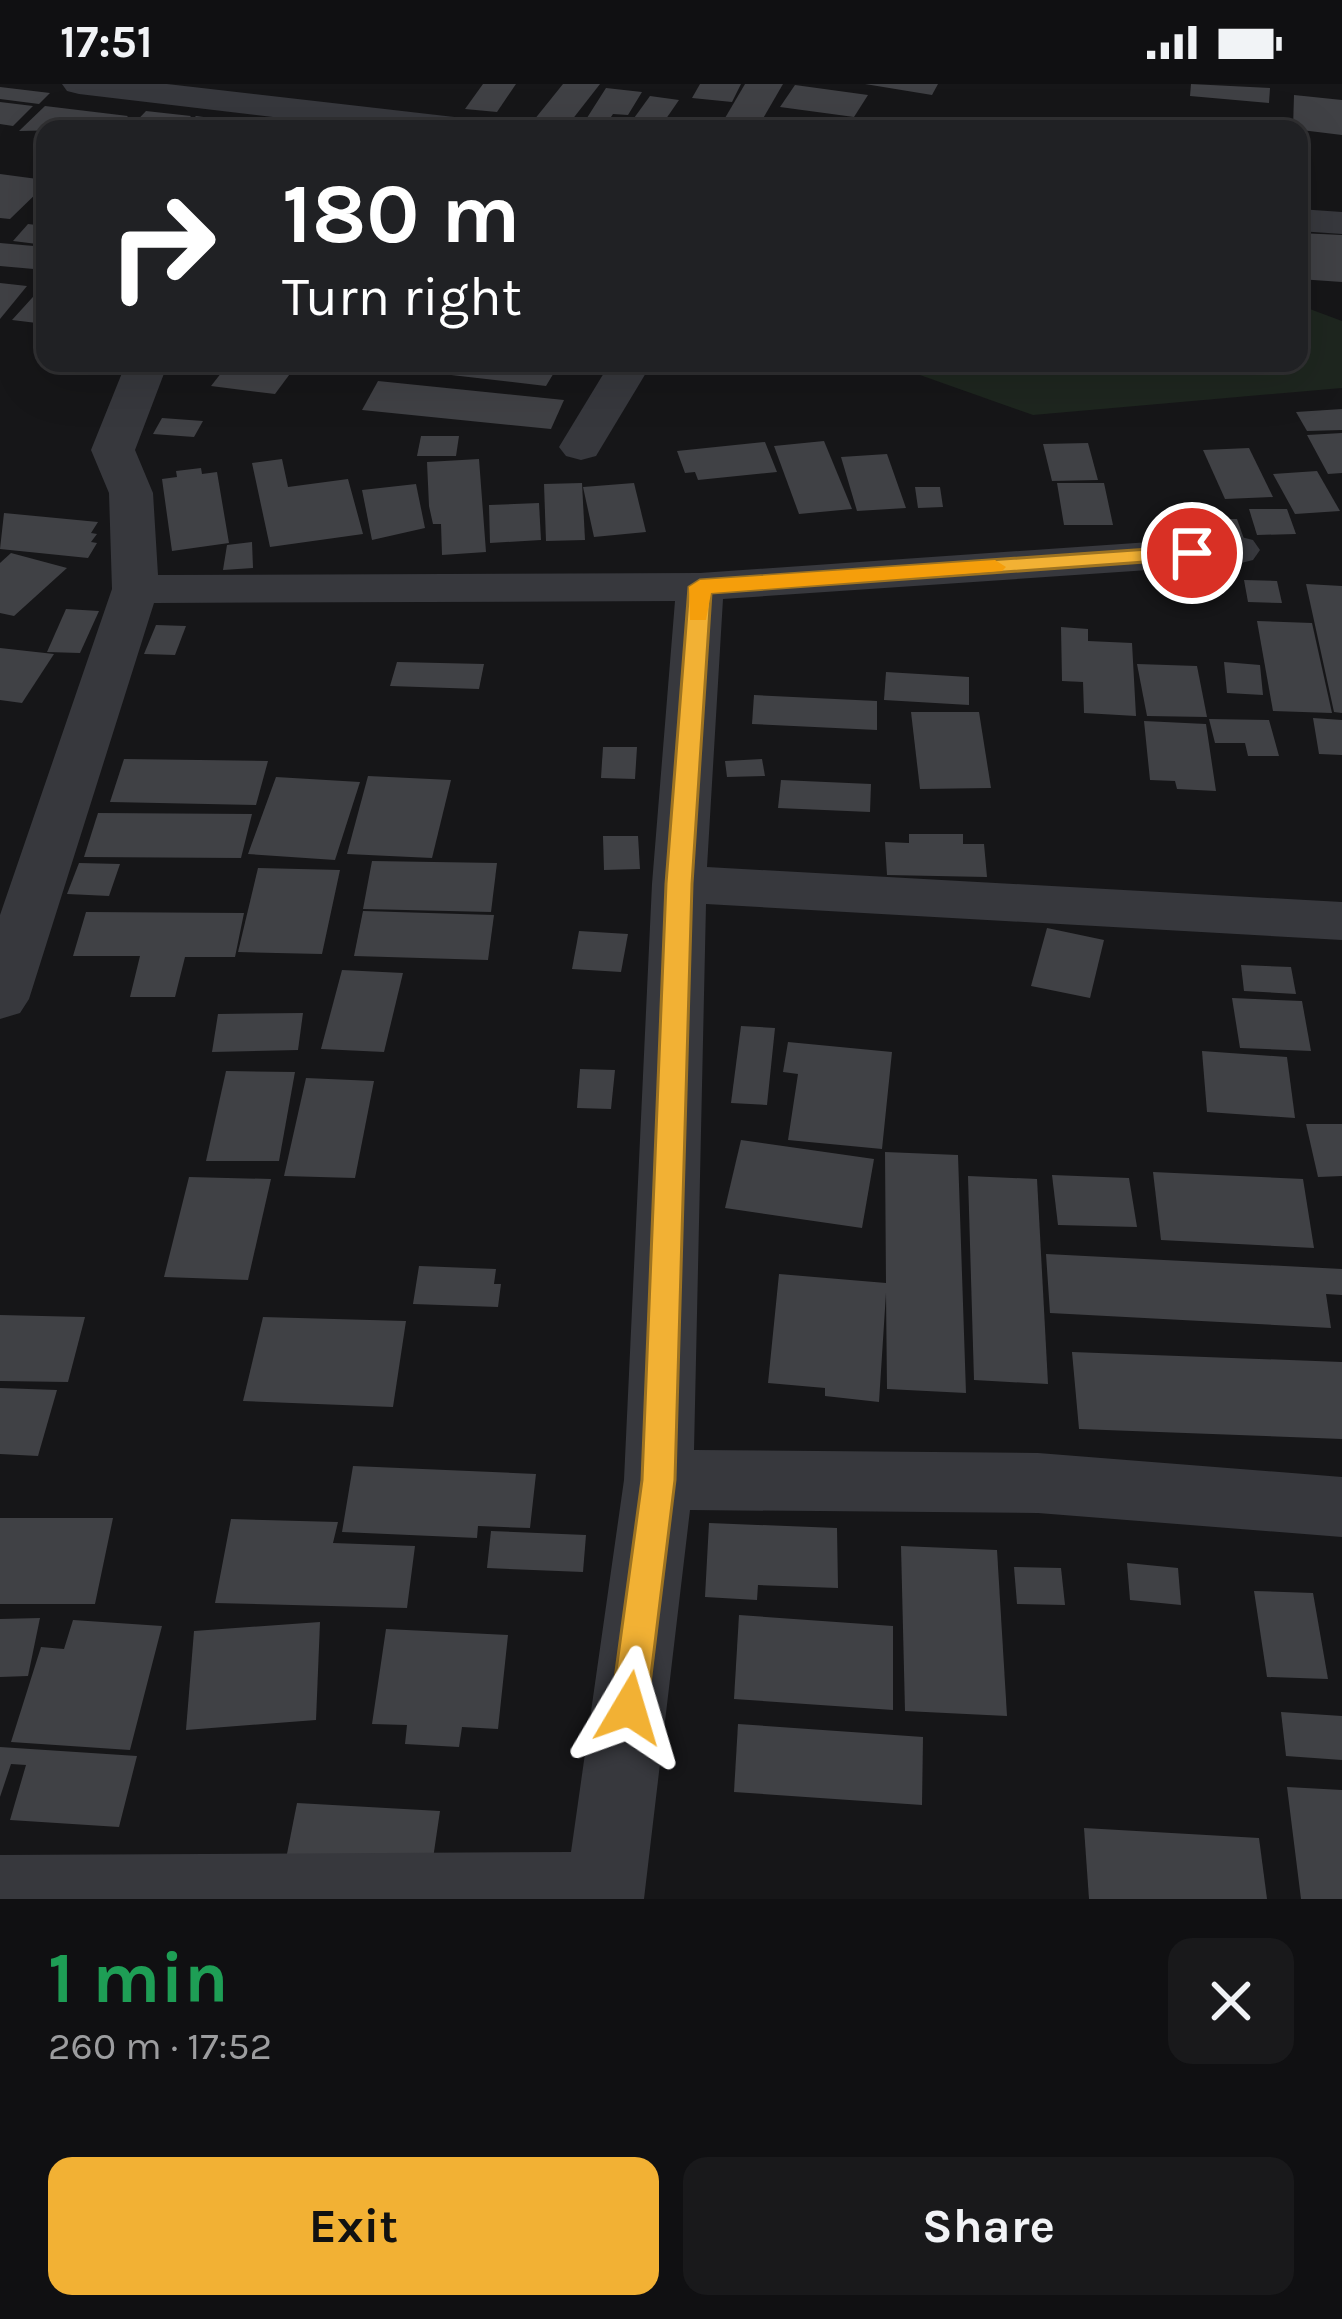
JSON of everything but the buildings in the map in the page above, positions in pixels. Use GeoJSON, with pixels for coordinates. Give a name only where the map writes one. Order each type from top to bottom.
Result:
{"type":"FeatureCollection","features":[{"type":"Feature","properties":{"kind":"street"},"geometry":{"type":"LineString","coordinates":[[79,84],[330,120]]}},
{"type":"Feature","properties":{"kind":"street"},"geometry":{"type":"LineString","coordinates":[[354,120],[392,84]]}},
{"type":"Feature","properties":{"kind":"street"},"geometry":{"type":"LineString","coordinates":[[1308,221],[1342,223]]}},
{"type":"Feature","properties":{"kind":"street"},"geometry":{"type":"LineString","coordinates":[[0,999],[134,589],[131,493],[113,450],[143,372]]}},
{"type":"Feature","properties":{"kind":"street"},"geometry":{"type":"LineString","coordinates":[[580,447],[626,372]]}},
{"type":"Feature","properties":{"kind":"street"},"geometry":{"type":"LineString","coordinates":[[134,589],[700,587],[1237,550]]}},
{"type":"Feature","properties":{"kind":"street"},"geometry":{"type":"LineString","coordinates":[[0,1895],[604,1895],[659,1480],[679,884],[700,587]]}},
{"type":"Feature","properties":{"kind":"street"},"geometry":{"type":"LineString","coordinates":[[679,884],[1339,933]]}},
{"type":"Feature","properties":{"kind":"street"},"geometry":{"type":"LineString","coordinates":[[659,1480],[1038,1483],[1342,1507]]}},
{"type":"Feature","properties":{"kind":"shaded area"},"geometry":{"type":"Polygon","coordinates":[[[1308,308],[1342,321],[1342,388],[1033,415],[911,372],[1308,372],[1308,308]]]}},
{"type":"Feature","properties":{"kind":"slow traffic"},"geometry":{"type":"LineString","coordinates":[[698,615],[700,587],[995,567]]}},
{"type":"Feature","properties":{"kind":"route"},"geometry":{"type":"LineString","coordinates":[[629,1708],[659,1480],[679,884],[700,587],[1192,553]]}}]}
